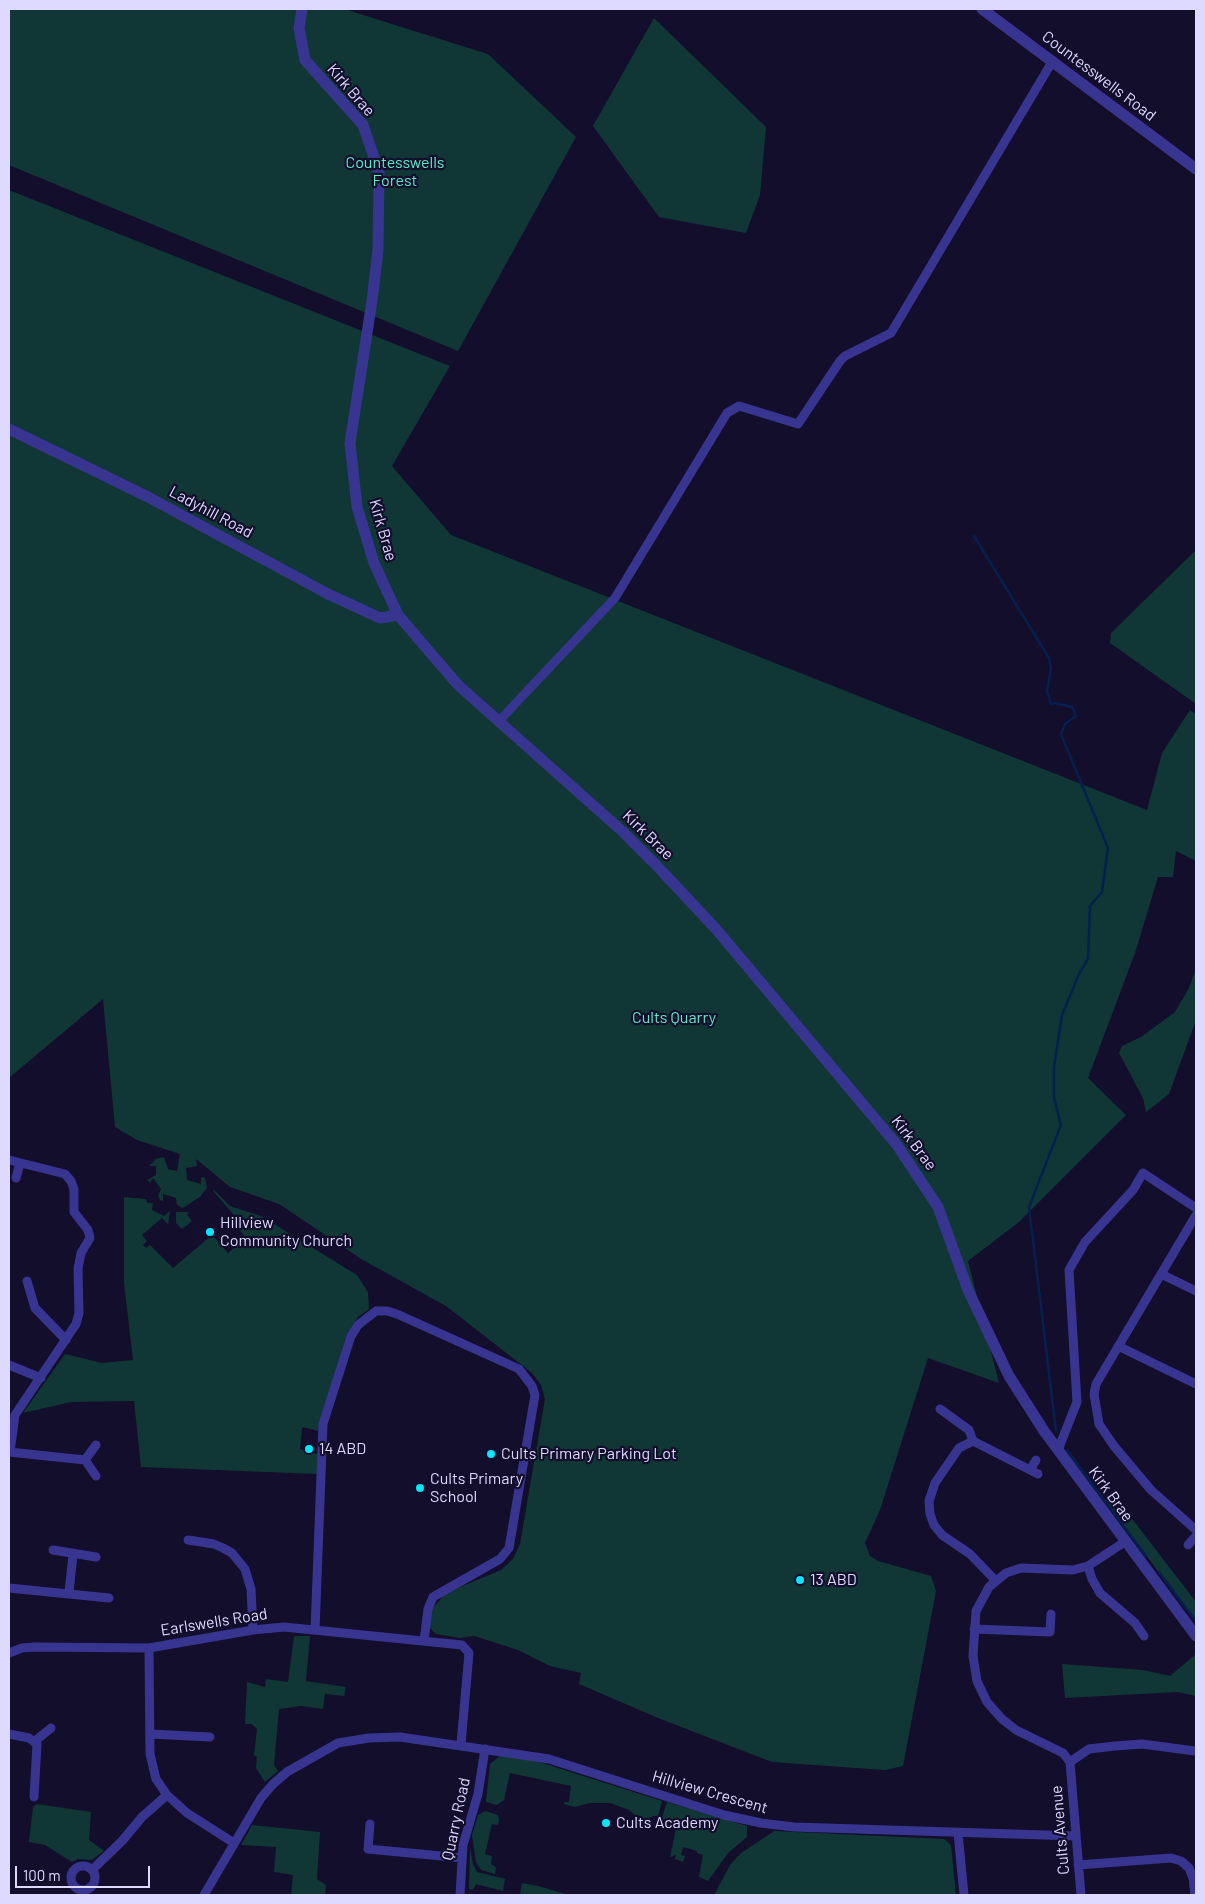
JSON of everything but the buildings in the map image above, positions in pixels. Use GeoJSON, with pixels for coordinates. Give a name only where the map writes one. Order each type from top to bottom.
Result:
{"type":"FeatureCollection","features":[{"type":"Feature","properties":{"kind":"street","name":"Kirk Brae"},"geometry":{"type":"LineString","coordinates":[[302,9],[299,28],[305,60],[363,125],[379,172],[377,258],[350,443],[357,507],[374,563],[398,615],[458,685],[622,831],[658,866],[716,929],[896,1145],[938,1207],[968,1290],[1009,1376],[1058,1450],[1196,1636]]}},
{"type":"Feature","properties":{"kind":"street","name":"Countesswells Road"},"geometry":{"type":"LineString","coordinates":[[982,9],[1196,169]]}},
{"type":"Feature","properties":{"kind":"street"},"geometry":{"type":"LineString","coordinates":[[498,722],[615,598],[727,413],[739,406],[798,424],[845,356],[891,333],[1052,62]]}},
{"type":"Feature","properties":{"kind":"street","name":"Ladyhill Road"},"geometry":{"type":"LineString","coordinates":[[9,428],[148,497],[345,602],[380,618],[398,615]]}},
{"type":"Feature","properties":{"kind":"street"},"geometry":{"type":"LineString","coordinates":[[9,1160],[65,1174],[71,1181],[74,1189],[74,1212],[88,1230],[90,1238],[80,1253],[78,1269],[79,1313],[76,1324],[15,1415],[9,1452],[85,1460],[96,1476]]}},
{"type":"Feature","properties":{"kind":"street"},"geometry":{"type":"LineString","coordinates":[[16,1178],[20,1162]]}},
{"type":"Feature","properties":{"kind":"street"},"geometry":{"type":"LineString","coordinates":[[1058,1450],[1078,1402],[1069,1270],[1085,1242],[1132,1190],[1143,1173],[1196,1208]]}},
{"type":"Feature","properties":{"kind":"street"},"geometry":{"type":"LineString","coordinates":[[1196,1215],[1096,1384],[1096,1410],[1104,1432],[1143,1481],[1196,1530]]}},
{"type":"Feature","properties":{"kind":"street"},"geometry":{"type":"LineString","coordinates":[[1161,1274],[1196,1291]]}},
{"type":"Feature","properties":{"kind":"street"},"geometry":{"type":"LineString","coordinates":[[27,1281],[35,1308],[66,1340]]}},
{"type":"Feature","properties":{"kind":"street"},"geometry":{"type":"LineString","coordinates":[[315,1630],[323,1424],[352,1336],[358,1325],[376,1312],[387,1311],[519,1369],[532,1386],[535,1395],[509,1548],[500,1559],[433,1597],[428,1609],[424,1641]]}},
{"type":"Feature","properties":{"kind":"street"},"geometry":{"type":"LineString","coordinates":[[1118,1346],[1196,1384]]}},
{"type":"Feature","properties":{"kind":"street"},"geometry":{"type":"LineString","coordinates":[[9,1365],[41,1378]]}},
{"type":"Feature","properties":{"kind":"street"},"geometry":{"type":"LineString","coordinates":[[940,1409],[969,1430],[973,1441],[1034,1472],[1036,1460]]}},
{"type":"Feature","properties":{"kind":"street"},"geometry":{"type":"LineString","coordinates":[[973,1441],[959,1448],[935,1483],[929,1501],[930,1514],[934,1525],[942,1535],[970,1554],[996,1581]]}},
{"type":"Feature","properties":{"kind":"street"},"geometry":{"type":"LineString","coordinates":[[85,1460],[96,1445]]}},
{"type":"Feature","properties":{"kind":"street"},"geometry":{"type":"LineString","coordinates":[[1188,1545],[1196,1536]]}},
{"type":"Feature","properties":{"kind":"street"},"geometry":{"type":"LineString","coordinates":[[188,1540],[214,1544],[223,1548],[232,1553],[245,1568],[251,1589],[254,1630]]}},
{"type":"Feature","properties":{"kind":"street"},"geometry":{"type":"LineString","coordinates":[[1126,1541],[1088,1566],[1073,1570],[1021,1568],[1006,1573],[996,1581],[979,1602],[972,1656],[977,1681],[987,1702],[1002,1719],[1016,1730],[1063,1753],[1070,1762],[1089,1749],[1115,1746],[1142,1744],[1195,1751]]}},
{"type":"Feature","properties":{"kind":"street"},"geometry":{"type":"LineString","coordinates":[[54,1550],[73,1555],[96,1557]]}},
{"type":"Feature","properties":{"kind":"street"},"geometry":{"type":"LineString","coordinates":[[69,1592],[73,1555]]}},
{"type":"Feature","properties":{"kind":"street"},"geometry":{"type":"LineString","coordinates":[[1088,1566],[1092,1579],[1100,1593],[1135,1623],[1144,1636]]}},
{"type":"Feature","properties":{"kind":"street"},"geometry":{"type":"LineString","coordinates":[[9,1588],[69,1592],[109,1598]]}},
{"type":"Feature","properties":{"kind":"street"},"geometry":{"type":"LineString","coordinates":[[974,1629],[1050,1632],[1051,1614]]}},
{"type":"Feature","properties":{"kind":"street","name":"Earlswells Road"},"geometry":{"type":"LineString","coordinates":[[9,1653],[22,1648],[148,1648],[254,1630],[284,1628],[462,1645],[469,1653],[461,1744]]}},
{"type":"Feature","properties":{"kind":"street"},"geometry":{"type":"LineString","coordinates":[[148,1648],[150,1754],[156,1780],[168,1795],[187,1813],[234,1843]]}},
{"type":"Feature","properties":{"kind":"street"},"geometry":{"type":"LineString","coordinates":[[35,1741],[51,1728]]}},
{"type":"Feature","properties":{"kind":"street"},"geometry":{"type":"LineString","coordinates":[[9,1734],[35,1741]]}},
{"type":"Feature","properties":{"kind":"street"},"geometry":{"type":"LineString","coordinates":[[150,1734],[210,1737]]}},
{"type":"Feature","properties":{"kind":"street","name":"Hillview Crescent"},"geometry":{"type":"LineString","coordinates":[[208,1894],[234,1843],[261,1798],[273,1784],[286,1772],[338,1743],[369,1738],[400,1737],[461,1744],[548,1759],[724,1815],[761,1823],[794,1827],[1076,1836]]}},
{"type":"Feature","properties":{"kind":"street"},"geometry":{"type":"LineString","coordinates":[[34,1797],[37,1747],[35,1741]]}},
{"type":"Feature","properties":{"kind":"street","name":"Quarry Road"},"geometry":{"type":"LineString","coordinates":[[460,1895],[462,1858],[468,1825],[478,1794],[485,1749]]}},
{"type":"Feature","properties":{"kind":"street","name":"Cults Avenue"},"geometry":{"type":"LineString","coordinates":[[1070,1762],[1081,1895]]}},
{"type":"Feature","properties":{"kind":"street"},"geometry":{"type":"LineString","coordinates":[[92,1870],[122,1841],[142,1817],[168,1795]]}},
{"type":"Feature","properties":{"kind":"street"},"geometry":{"type":"LineString","coordinates":[[370,1824],[368,1849],[462,1858]]}},
{"type":"Feature","properties":{"kind":"street"},"geometry":{"type":"LineString","coordinates":[[958,1833],[964,1895]]}},
{"type":"Feature","properties":{"kind":"street"},"geometry":{"type":"LineString","coordinates":[[1078,1865],[1171,1858],[1180,1861],[1189,1868],[1193,1878],[1195,1895]]}},
{"type":"Feature","properties":{"kind":"green space","name":"Countesswells Forest"},"geometry":{"type":"Polygon","coordinates":[[[9,9],[344,9],[488,54],[576,137],[458,351],[9,165],[9,9]]]}},
{"type":"Feature","properties":{"kind":"green space"},"geometry":{"type":"Polygon","coordinates":[[[654,18],[766,127],[760,195],[746,233],[659,217],[593,126],[654,18]]]}},
{"type":"Feature","properties":{"kind":"green space","name":"Cults Quarry"},"geometry":{"type":"Polygon","coordinates":[[[9,190],[450,366],[392,466],[451,535],[1147,810],[1162,753],[1190,710],[1196,714],[1196,861],[1176,851],[1173,877],[1158,877],[1135,953],[1088,1078],[1126,1115],[1019,1222],[968,1261],[999,1383],[928,1358],[880,1510],[865,1543],[870,1556],[878,1561],[931,1576],[936,1591],[903,1766],[885,1770],[772,1762],[658,1718],[579,1684],[581,1673],[550,1666],[518,1650],[474,1636],[460,1638],[436,1634],[429,1627],[432,1609],[446,1593],[501,1570],[513,1559],[520,1544],[545,1399],[541,1385],[532,1373],[446,1306],[361,1259],[279,1204],[230,1187],[196,1159],[197,1166],[186,1168],[187,1180],[201,1184],[201,1177],[205,1178],[207,1188],[200,1197],[183,1208],[177,1205],[176,1198],[163,1194],[163,1201],[160,1200],[158,1196],[161,1189],[153,1178],[150,1183],[147,1180],[156,1175],[156,1166],[149,1166],[156,1159],[164,1157],[168,1169],[177,1171],[180,1154],[137,1140],[115,1127],[103,999],[9,1078],[9,190]]]}},
{"type":"Feature","properties":{"kind":"green space"},"geometry":{"type":"Polygon","coordinates":[[[1196,550],[1196,704],[1110,643],[1111,633],[1196,550]]]}},
{"type":"Feature","properties":{"kind":"green space"},"geometry":{"type":"Polygon","coordinates":[[[1196,968],[1196,1020],[1169,1094],[1146,1112],[1143,1098],[1119,1053],[1122,1046],[1141,1037],[1175,1012],[1189,988],[1196,968]]]}},
{"type":"Feature","properties":{"kind":"green space"},"geometry":{"type":"Polygon","coordinates":[[[214,1190],[230,1206],[261,1216],[357,1275],[368,1292],[369,1309],[358,1317],[347,1333],[318,1431],[303,1427],[302,1429],[300,1449],[318,1454],[317,1474],[141,1467],[134,1401],[71,1402],[23,1413],[65,1354],[102,1363],[133,1360],[124,1283],[124,1197],[146,1199],[147,1203],[153,1203],[152,1210],[164,1216],[170,1211],[168,1224],[162,1218],[142,1235],[147,1241],[143,1245],[146,1248],[150,1245],[173,1268],[212,1235],[228,1253],[246,1238],[230,1219],[234,1215],[214,1190]]]}},
{"type":"Feature","properties":{"kind":"green space"},"geometry":{"type":"Polygon","coordinates":[[[176,1212],[189,1212],[187,1215],[192,1221],[182,1229],[176,1223],[176,1212]]]}},
{"type":"Feature","properties":{"kind":"green space"},"geometry":{"type":"Polygon","coordinates":[[[1113,1494],[1196,1602],[1196,1621],[1104,1500],[1113,1494]]]}},
{"type":"Feature","properties":{"kind":"green space"},"geometry":{"type":"Polygon","coordinates":[[[294,1636],[310,1636],[306,1681],[346,1687],[344,1696],[325,1694],[323,1709],[301,1706],[279,1709],[274,1765],[278,1771],[265,1782],[256,1768],[257,1757],[254,1755],[257,1729],[252,1724],[245,1724],[247,1682],[265,1687],[266,1679],[288,1682],[294,1636]]]}},
{"type":"Feature","properties":{"kind":"green space"},"geometry":{"type":"Polygon","coordinates":[[[1196,1654],[1196,1696],[1178,1692],[1065,1698],[1062,1664],[1143,1670],[1170,1676],[1196,1654]]]}},
{"type":"Feature","properties":{"kind":"green space"},"geometry":{"type":"Polygon","coordinates":[[[500,1756],[536,1761],[662,1801],[658,1816],[645,1820],[638,1818],[629,1810],[610,1803],[590,1803],[575,1807],[564,1804],[564,1802],[569,1802],[571,1786],[510,1773],[504,1800],[497,1805],[486,1802],[490,1764],[500,1756]]]}},
{"type":"Feature","properties":{"kind":"green space"},"geometry":{"type":"Polygon","coordinates":[[[667,1802],[747,1826],[747,1837],[728,1853],[708,1881],[699,1877],[703,1855],[697,1853],[697,1851],[683,1847],[681,1855],[685,1856],[683,1862],[675,1859],[676,1855],[670,1857],[676,1829],[670,1828],[668,1822],[662,1818],[667,1802]]]}},
{"type":"Feature","properties":{"kind":"green space"},"geometry":{"type":"Polygon","coordinates":[[[37,1804],[91,1812],[89,1840],[104,1851],[92,1860],[78,1859],[72,1862],[45,1845],[29,1842],[33,1807],[37,1804]]]}},
{"type":"Feature","properties":{"kind":"green space"},"geometry":{"type":"Polygon","coordinates":[[[485,1811],[498,1815],[499,1820],[498,1825],[492,1824],[485,1854],[492,1856],[491,1864],[496,1867],[495,1874],[481,1870],[476,1862],[472,1835],[478,1815],[485,1811]]]}},
{"type":"Feature","properties":{"kind":"green space"},"geometry":{"type":"Polygon","coordinates":[[[252,1825],[320,1832],[317,1879],[326,1885],[325,1895],[291,1895],[293,1875],[274,1872],[276,1847],[241,1845],[252,1825]]]}},
{"type":"Feature","properties":{"kind":"green space"},"geometry":{"type":"Polygon","coordinates":[[[774,1831],[944,1839],[951,1845],[956,1895],[714,1895],[730,1865],[741,1853],[774,1831]]]}},
{"type":"Feature","properties":{"kind":"green space"},"geometry":{"type":"Polygon","coordinates":[[[470,1848],[473,1864],[477,1872],[505,1879],[503,1891],[476,1884],[473,1890],[469,1889],[470,1848]]]}},
{"type":"Feature","properties":{"kind":"green space"},"geometry":{"type":"Polygon","coordinates":[[[522,1883],[538,1886],[569,1895],[520,1895],[522,1883]]]}},
{"type":"Feature","properties":{"kind":"waterway"},"geometry":{"type":"LineString","coordinates":[[974,536],[1049,658],[1051,668],[1047,691],[1051,704],[1055,703],[1072,707],[1076,716],[1065,724],[1061,734],[1108,848],[1102,892],[1090,906],[1088,959],[1079,974],[1062,1015],[1054,1067],[1054,1098],[1061,1125],[1029,1207],[1056,1431]]}},
{"type":"Feature","properties":{"kind":"waterway"},"geometry":{"type":"LineString","coordinates":[[1067,1450],[1146,1556]]}},
{"type":"Feature","properties":{"kind":"waterway"},"geometry":{"type":"LineString","coordinates":[[1159,1572],[1196,1621]]}},
{"type":"Feature","properties":{"kind":"place","name":"Hillview Community Church"},"geometry":{"type":"Point","coordinates":[210,1232]}},
{"type":"Feature","properties":{"kind":"place","name":"14 ABD"},"geometry":{"type":"Point","coordinates":[309,1449]}},
{"type":"Feature","properties":{"kind":"place","name":"Cults Primary Parking Lot"},"geometry":{"type":"Point","coordinates":[491,1454]}},
{"type":"Feature","properties":{"kind":"place","name":"Cults Primary School"},"geometry":{"type":"Point","coordinates":[420,1488]}},
{"type":"Feature","properties":{"kind":"place","name":"13 ABD"},"geometry":{"type":"Point","coordinates":[800,1580]}},
{"type":"Feature","properties":{"kind":"place","name":"Cults Academy"},"geometry":{"type":"Point","coordinates":[606,1823]}}]}
